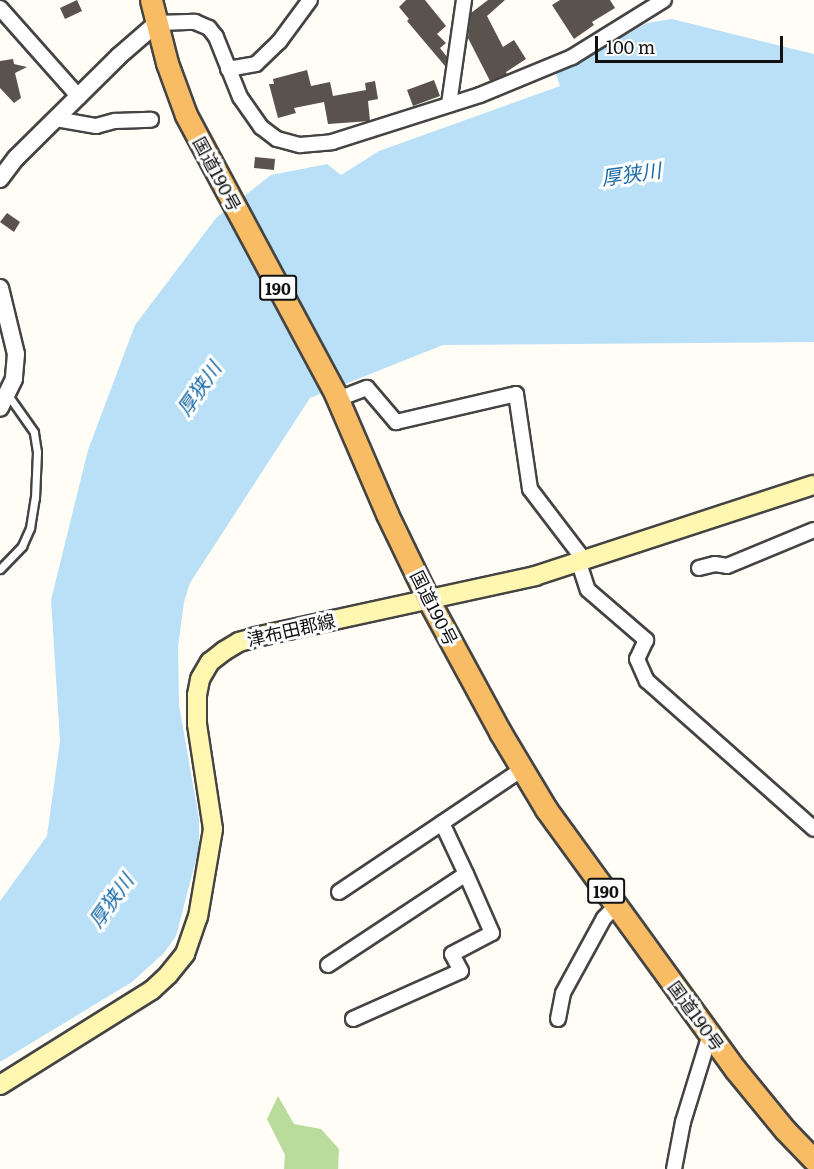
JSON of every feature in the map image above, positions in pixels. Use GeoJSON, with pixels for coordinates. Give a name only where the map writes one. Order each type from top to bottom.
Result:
{"type":"FeatureCollection","features":[{"type":"Feature","properties":{"kind":"highway","name":"国道190号"},"geometry":{"type":"LineString","coordinates":[[151,0],[167,63],[186,115],[337,396],[387,514],[429,601],[522,770],[616,906],[710,1034],[785,1130],[814,1160]]}},
{"type":"Feature","properties":{"kind":"main road","name":"津布田郡線"},"geometry":{"type":"LineString","coordinates":[[0,1085],[152,990],[185,954],[198,917],[213,838],[212,812],[197,709],[200,680],[210,662],[239,642],[256,637],[429,601],[581,561],[814,487]]}},
{"type":"Feature","properties":{"kind":"street"},"geometry":{"type":"LineString","coordinates":[[228,69],[256,64],[279,42],[310,0]]}},
{"type":"Feature","properties":{"kind":"street"},"geometry":{"type":"LineString","coordinates":[[449,104],[463,4],[475,0]]}},
{"type":"Feature","properties":{"kind":"street"},"geometry":{"type":"LineString","coordinates":[[0,179],[16,158],[118,56],[157,23],[195,22],[209,28],[216,37],[240,97],[261,127],[277,139],[300,145],[332,142],[480,95],[572,57],[664,0]]}},
{"type":"Feature","properties":{"kind":"street"},"geometry":{"type":"LineString","coordinates":[[0,8],[79,97]]}},
{"type":"Feature","properties":{"kind":"street"},"geometry":{"type":"LineString","coordinates":[[56,119],[96,126],[115,121],[152,120]]}},
{"type":"Feature","properties":{"kind":"street"},"geometry":{"type":"LineString","coordinates":[[0,288],[16,354],[14,379],[4,402]]}},
{"type":"Feature","properties":{"kind":"street"},"geometry":{"type":"LineString","coordinates":[[337,396],[367,388],[396,422],[516,394],[530,489],[581,561],[588,590],[646,640],[637,659],[648,681],[814,829]]}},
{"type":"Feature","properties":{"kind":"street"},"geometry":{"type":"LineString","coordinates":[[699,568],[715,564],[727,566],[814,531]]}},
{"type":"Feature","properties":{"kind":"street"},"geometry":{"type":"LineString","coordinates":[[339,892],[522,770]]}},
{"type":"Feature","properties":{"kind":"street"},"geometry":{"type":"LineString","coordinates":[[353,1019],[461,971],[452,954],[492,933],[442,823]]}},
{"type":"Feature","properties":{"kind":"street"},"geometry":{"type":"LineString","coordinates":[[328,965],[466,874]]}},
{"type":"Feature","properties":{"kind":"street"},"geometry":{"type":"LineString","coordinates":[[558,1019],[563,993],[604,918],[616,906]]}},
{"type":"Feature","properties":{"kind":"street"},"geometry":{"type":"LineString","coordinates":[[674,1169],[683,1122],[710,1034]]}},
{"type":"Feature","properties":{"kind":"lane"},"geometry":{"type":"LineString","coordinates":[[0,569],[22,546],[30,528],[35,498],[37,452],[34,432],[4,402]]}},
{"type":"Feature","properties":{"kind":"green space"},"geometry":{"type":"Polygon","coordinates":[[[278,1096],[294,1124],[321,1129],[339,1149],[338,1169],[284,1169],[285,1155],[267,1119],[278,1096]]]}},
{"type":"Feature","properties":{"kind":"water","name":"厚狭川"},"geometry":{"type":"Polygon","coordinates":[[[672,19],[814,54],[814,342],[443,345],[310,398],[190,583],[184,602],[178,647],[179,705],[199,819],[199,848],[176,936],[164,953],[132,982],[0,1062],[0,901],[47,836],[60,741],[51,600],[88,450],[135,325],[216,218],[271,175],[327,164],[341,175],[379,151],[560,86],[556,74],[647,23],[672,19]]]}},
{"type":"Feature","properties":{"kind":"building"},"geometry":{"type":"Polygon","coordinates":[[[77,0],[82,11],[65,19],[60,8],[77,0]]]}},
{"type":"Feature","properties":{"kind":"building"},"geometry":{"type":"Polygon","coordinates":[[[406,0],[425,0],[446,26],[437,34],[446,43],[440,48],[447,57],[445,66],[407,21],[409,19],[399,7],[406,0]]]}},
{"type":"Feature","properties":{"kind":"building"},"geometry":{"type":"Polygon","coordinates":[[[488,0],[505,0],[487,16],[503,47],[514,40],[526,59],[506,72],[507,74],[490,81],[468,38],[471,13],[488,0]]]}},
{"type":"Feature","properties":{"kind":"building"},"geometry":{"type":"Polygon","coordinates":[[[560,0],[610,0],[615,8],[592,22],[594,25],[574,39],[552,5],[560,0]]]}},
{"type":"Feature","properties":{"kind":"building"},"geometry":{"type":"Polygon","coordinates":[[[13,59],[14,64],[27,67],[15,73],[21,98],[14,103],[0,88],[0,61],[13,59]]]}},
{"type":"Feature","properties":{"kind":"building"},"geometry":{"type":"Polygon","coordinates":[[[307,70],[311,86],[330,82],[333,96],[366,90],[365,83],[375,81],[378,99],[368,101],[370,121],[328,124],[324,102],[294,108],[296,113],[278,118],[269,84],[274,84],[273,79],[307,70]]]}},
{"type":"Feature","properties":{"kind":"building"},"geometry":{"type":"Polygon","coordinates":[[[434,80],[440,96],[413,106],[407,90],[434,80]]]}},
{"type":"Feature","properties":{"kind":"building"},"geometry":{"type":"Polygon","coordinates":[[[255,157],[275,159],[274,170],[254,168],[255,157]]]}},
{"type":"Feature","properties":{"kind":"building"},"geometry":{"type":"Polygon","coordinates":[[[7,213],[20,222],[14,232],[0,222],[7,213]]]}}]}
